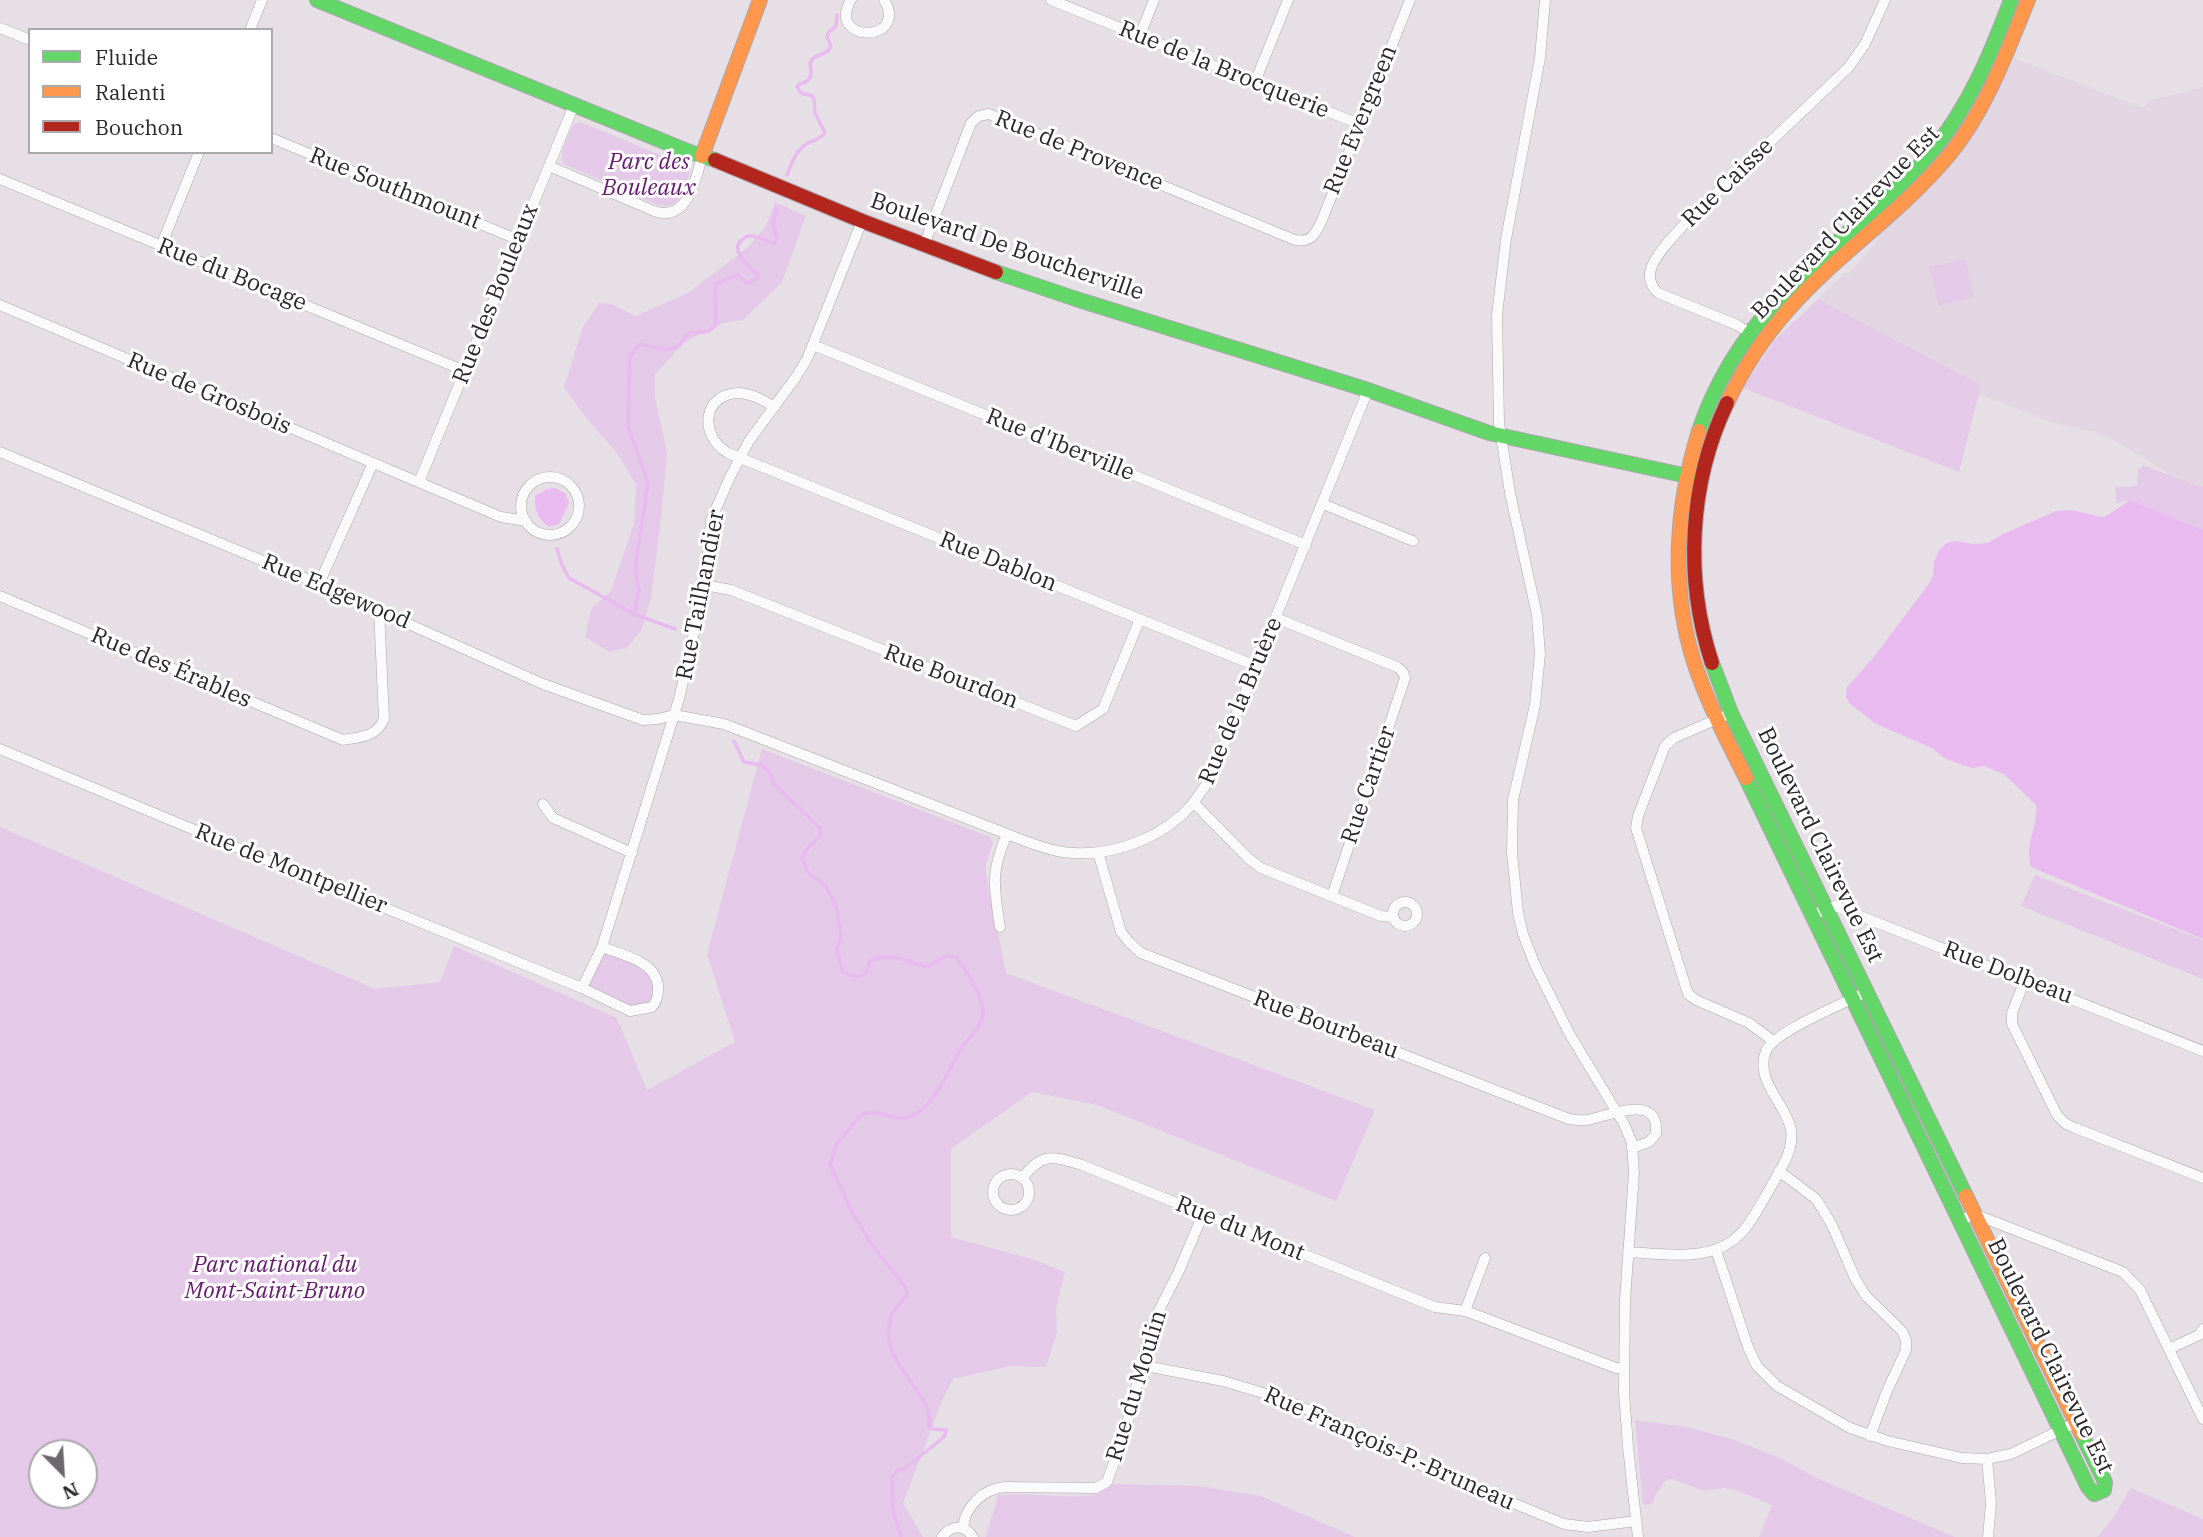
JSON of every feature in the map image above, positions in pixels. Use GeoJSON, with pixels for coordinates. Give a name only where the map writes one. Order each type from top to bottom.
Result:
{"type":"FeatureCollection","features":[{"type":"Feature","properties":{"kind":"street"},"geometry":{"type":"LineString","coordinates":[[251,28],[262,0]]}},
{"type":"Feature","properties":{"kind":"street","name":"Boulevard De Boucherville"},"geometry":{"type":"LineString","coordinates":[[317,0],[862,221],[1076,299],[1368,390],[1500,435],[1701,479]]}},
{"type":"Feature","properties":{"kind":"street"},"geometry":{"type":"LineString","coordinates":[[549,166],[654,211],[666,214],[677,211],[685,203],[698,172],[760,0]]}},
{"type":"Feature","properties":{"kind":"street"},"geometry":{"type":"LineString","coordinates":[[846,1],[849,24],[860,33],[867,34],[880,30],[885,25],[889,11],[884,0]]}},
{"type":"Feature","properties":{"kind":"street","name":"Rue de la Brocquerie"},"geometry":{"type":"LineString","coordinates":[[1051,0],[1359,124]]}},
{"type":"Feature","properties":{"kind":"street"},"geometry":{"type":"LineString","coordinates":[[1140,35],[1154,0]]}},
{"type":"Feature","properties":{"kind":"street"},"geometry":{"type":"LineString","coordinates":[[1255,82],[1288,0]]}},
{"type":"Feature","properties":{"kind":"street","name":"Rue Evergreen"},"geometry":{"type":"LineString","coordinates":[[1310,239],[1317,232],[1410,0]]}},
{"type":"Feature","properties":{"kind":"street"},"geometry":{"type":"LineString","coordinates":[[1545,0],[1538,70],[1499,284],[1496,354],[1500,435],[1540,643],[1535,705],[1512,811],[1514,873],[1518,913],[1535,965],[1559,1014],[1618,1112],[1627,1129],[1632,1148],[1634,1180],[1628,1252],[1624,1369],[1625,1416],[1638,1537]]}},
{"type":"Feature","properties":{"kind":"street","name":"Rue Caisse"},"geometry":{"type":"LineString","coordinates":[[1750,333],[1737,324],[1658,293],[1650,282],[1651,268],[1694,214],[1848,68],[1865,44],[1885,0]]}},
{"type":"Feature","properties":{"kind":"street","name":"Boulevard Clairevue Est"},"geometry":{"type":"LineString","coordinates":[[2011,0],[1974,87],[1957,117],[1933,149],[1791,286],[1750,333],[1726,370],[1708,405],[1686,476],[1677,544],[1682,607],[1694,662],[1717,719],[2060,1430],[2090,1491],[2094,1494],[2101,1493],[2106,1485],[1731,713],[1706,646],[1698,602],[1694,543],[1701,479],[1711,440],[1739,377],[1766,336],[1805,292],[1907,198],[1950,154],[1989,92],[2024,1]]}},
{"type":"Feature","properties":{"kind":"street"},"geometry":{"type":"LineString","coordinates":[[0,28],[28,39]]}},
{"type":"Feature","properties":{"kind":"street","name":"Rue des Bouleaux"},"geometry":{"type":"LineString","coordinates":[[419,482],[574,105]]}},
{"type":"Feature","properties":{"kind":"street","name":"Rue de Provence"},"geometry":{"type":"LineString","coordinates":[[924,245],[971,123],[979,116],[989,114],[1295,240],[1310,239]]}},
{"type":"Feature","properties":{"kind":"street","name":"Rue Southmount"},"geometry":{"type":"LineString","coordinates":[[273,139],[519,240]]}},
{"type":"Feature","properties":{"kind":"street"},"geometry":{"type":"LineString","coordinates":[[161,246],[198,154]]}},
{"type":"Feature","properties":{"kind":"street","name":"Rue du Bocage"},"geometry":{"type":"LineString","coordinates":[[0,179],[465,371]]}},
{"type":"Feature","properties":{"kind":"street","name":"Rue Tailhandier"},"geometry":{"type":"LineString","coordinates":[[582,988],[602,947],[674,715],[691,653],[705,585],[711,520],[749,441],[796,377],[813,345],[862,221]]}},
{"type":"Feature","properties":{"kind":"street","name":"Rue de Grosbois"},"geometry":{"type":"LineString","coordinates":[[0,306],[501,517],[526,521]]}},
{"type":"Feature","properties":{"kind":"street","name":"Rue d'Iberville"},"geometry":{"type":"LineString","coordinates":[[813,345],[1306,545]]}},
{"type":"Feature","properties":{"kind":"street","name":"Rue de la Bruère"},"geometry":{"type":"LineString","coordinates":[[674,715],[724,724],[1007,834],[1055,850],[1098,852],[1149,837],[1182,815],[1194,803],[1210,779],[1368,390]]}},
{"type":"Feature","properties":{"kind":"street","name":"Rue Dablon"},"geometry":{"type":"LineString","coordinates":[[775,407],[738,393],[722,398],[713,407],[708,423],[712,439],[720,449],[740,458],[1256,666]]}},
{"type":"Feature","properties":{"kind":"street","name":"Rue Edgewood"},"geometry":{"type":"LineString","coordinates":[[0,452],[319,584],[543,684],[643,720],[674,715]]}},
{"type":"Feature","properties":{"kind":"street"},"geometry":{"type":"LineString","coordinates":[[319,584],[373,463]]}},
{"type":"Feature","properties":{"kind":"street"},"geometry":{"type":"LineString","coordinates":[[545,478],[563,480],[576,492],[579,511],[576,520],[561,533],[541,533],[526,521],[522,503],[530,487],[537,481],[545,478]]}},
{"type":"Feature","properties":{"kind":"street"},"geometry":{"type":"LineString","coordinates":[[1323,504],[1413,541]]}},
{"type":"Feature","properties":{"kind":"street","name":"Rue Bourdon"},"geometry":{"type":"LineString","coordinates":[[705,585],[731,590],[1076,726],[1103,709],[1140,620]]}},
{"type":"Feature","properties":{"kind":"street","name":"Rue des Érables"},"geometry":{"type":"LineString","coordinates":[[0,596],[343,740],[372,734],[381,728],[384,719],[379,610]]}},
{"type":"Feature","properties":{"kind":"street","name":"Rue Cartier"},"geometry":{"type":"LineString","coordinates":[[1276,618],[1397,667],[1404,674],[1403,686],[1332,896]]}},
{"type":"Feature","properties":{"kind":"street"},"geometry":{"type":"LineString","coordinates":[[1731,713],[1674,738],[1663,749],[1638,816],[1636,832],[1688,993],[1696,1000],[1754,1026],[1773,1041]]}},
{"type":"Feature","properties":{"kind":"street","name":"Rue de Montpellier"},"geometry":{"type":"LineString","coordinates":[[0,749],[582,988],[630,1011],[652,1007],[658,995],[657,980],[652,970],[602,947]]}},
{"type":"Feature","properties":{"kind":"street"},"geometry":{"type":"LineString","coordinates":[[1194,803],[1256,864],[1381,916],[1393,917]]}},
{"type":"Feature","properties":{"kind":"street"},"geometry":{"type":"LineString","coordinates":[[543,804],[554,818],[632,853]]}},
{"type":"Feature","properties":{"kind":"street"},"geometry":{"type":"LineString","coordinates":[[1000,927],[993,878],[997,856],[1007,834]]}},
{"type":"Feature","properties":{"kind":"street","name":"Rue Bourbeau"},"geometry":{"type":"LineString","coordinates":[[1098,852],[1121,932],[1141,953],[1569,1119],[1589,1120],[1618,1112],[1642,1110],[1650,1114],[1656,1131],[1647,1143],[1632,1148]]}},
{"type":"Feature","properties":{"kind":"street","name":"Rue Dolbeau"},"geometry":{"type":"LineString","coordinates":[[1825,909],[1835,906],[2203,1051]]}},
{"type":"Feature","properties":{"kind":"street"},"geometry":{"type":"LineString","coordinates":[[1812,915],[1825,909]]}},
{"type":"Feature","properties":{"kind":"street"},"geometry":{"type":"LineString","coordinates":[[2025,980],[2012,1013],[2012,1024],[2059,1119],[2203,1178]]}},
{"type":"Feature","properties":{"kind":"street"},"geometry":{"type":"LineString","coordinates":[[1628,1252],[1688,1255],[1716,1250],[1730,1243],[1744,1230],[1790,1150],[1791,1135],[1787,1119],[1770,1089],[1764,1071],[1765,1054],[1773,1041],[1867,992]]}},
{"type":"Feature","properties":{"kind":"street","name":"Rue du Mont"},"geometry":{"type":"LineString","coordinates":[[1022,1178],[1040,1160],[1065,1160],[1096,1170],[1435,1307],[1465,1311],[1624,1369]]}},
{"type":"Feature","properties":{"kind":"street"},"geometry":{"type":"LineString","coordinates":[[1779,1171],[1816,1199],[1831,1223],[1855,1278],[1866,1296],[1902,1331],[1906,1340],[1906,1350],[1886,1391],[1870,1436]]}},
{"type":"Feature","properties":{"kind":"street","name":"Rue du Moulin"},"geometry":{"type":"LineString","coordinates":[[963,1528],[964,1514],[981,1496],[996,1488],[1097,1488],[1105,1484],[1110,1477],[1125,1432],[1155,1315],[1178,1273],[1203,1214]]}},
{"type":"Feature","properties":{"kind":"street"},"geometry":{"type":"LineString","coordinates":[[1960,1221],[1973,1214],[2123,1272],[2140,1290],[2203,1419]]}},
{"type":"Feature","properties":{"kind":"street"},"geometry":{"type":"LineString","coordinates":[[1716,1250],[1751,1354],[1762,1372],[1784,1391],[1850,1428],[1870,1436],[1962,1458],[1987,1459],[2011,1454],[2074,1423]]}},
{"type":"Feature","properties":{"kind":"street"},"geometry":{"type":"LineString","coordinates":[[1465,1311],[1485,1258]]}},
{"type":"Feature","properties":{"kind":"street"},"geometry":{"type":"LineString","coordinates":[[2169,1349],[2199,1335],[2203,1329]]}},
{"type":"Feature","properties":{"kind":"street","name":"Rue François-P.-Bruneau"},"geometry":{"type":"LineString","coordinates":[[1141,1365],[1223,1381],[1283,1399],[1331,1420],[1406,1459],[1564,1524],[1582,1527],[1636,1521]]}},
{"type":"Feature","properties":{"kind":"street"},"geometry":{"type":"LineString","coordinates":[[1987,1459],[1991,1503],[1988,1537]]}},
{"type":"Feature","properties":{"kind":"street"},"geometry":{"type":"LineString","coordinates":[[942,1537],[952,1528],[963,1528],[973,1537]]}},
{"type":"Feature","properties":{"kind":"shaded area"},"geometry":{"type":"Polygon","coordinates":[[[2014,58],[2140,107],[2146,106],[2150,100],[2203,87],[2203,489],[2180,481],[2114,440],[2094,432],[2051,422],[1979,394],[1981,385],[1818,299],[1845,273],[1849,273],[1878,240],[1878,236],[1930,188],[1958,156],[1994,101],[2014,58]]]}},
{"type":"Feature","properties":{"kind":"shaded area"},"geometry":{"type":"Polygon","coordinates":[[[555,488],[565,493],[569,503],[559,524],[549,527],[538,514],[535,496],[555,488]]]}},
{"type":"Feature","properties":{"kind":"shaded area"},"geometry":{"type":"Polygon","coordinates":[[[2130,500],[2203,530],[2203,939],[2031,867],[2029,851],[2036,805],[2004,774],[1984,766],[1973,768],[1944,758],[1932,748],[1876,724],[1849,703],[1846,697],[1847,687],[1873,658],[1928,585],[1939,550],[1947,543],[1988,543],[2056,511],[2072,510],[2102,517],[2130,500]]]}},
{"type":"Feature","properties":{"kind":"green space","name":"Parc des Bouleaux"},"geometry":{"type":"Polygon","coordinates":[[[580,122],[690,167],[686,187],[678,200],[669,206],[658,205],[564,164],[564,145],[573,125],[580,122]]]}},
{"type":"Feature","properties":{"kind":"green space"},"geometry":{"type":"Polygon","coordinates":[[[775,202],[806,216],[782,282],[743,320],[723,323],[685,342],[655,374],[655,398],[667,453],[651,598],[642,629],[627,648],[609,652],[585,637],[591,609],[611,591],[634,524],[636,484],[617,453],[564,387],[582,329],[599,303],[611,304],[636,316],[689,292],[747,248],[766,226],[775,202]]]}},
{"type":"Feature","properties":{"kind":"green space"},"geometry":{"type":"Polygon","coordinates":[[[1965,259],[1974,297],[1939,306],[1929,267],[1965,259]]]}},
{"type":"Feature","properties":{"kind":"green space"},"geometry":{"type":"Polygon","coordinates":[[[1818,299],[1981,385],[1959,472],[1743,388],[1774,341],[1818,299]]]}},
{"type":"Feature","properties":{"kind":"green space"},"geometry":{"type":"Polygon","coordinates":[[[2143,465],[2203,488],[2203,530],[2130,500],[2116,503],[2115,487],[2137,486],[2138,470],[2143,465]]]}},
{"type":"Feature","properties":{"kind":"green space","name":"Parc national du Mont-Saint-Bruno"},"geometry":{"type":"Polygon","coordinates":[[[762,749],[990,837],[993,843],[986,864],[986,874],[1006,973],[1375,1110],[1336,1201],[1097,1105],[1032,1092],[951,1149],[951,1237],[1032,1259],[1065,1272],[1056,1309],[1057,1332],[1046,1367],[1011,1366],[953,1379],[903,1503],[923,1537],[0,1537],[0,827],[375,989],[440,982],[454,946],[617,1018],[647,1090],[735,1042],[707,954],[762,749]]]}},
{"type":"Feature","properties":{"kind":"green space"},"geometry":{"type":"Polygon","coordinates":[[[2035,875],[2203,940],[2203,979],[2021,906],[2035,875]]]}},
{"type":"Feature","properties":{"kind":"green space"},"geometry":{"type":"Polygon","coordinates":[[[602,947],[652,970],[656,1002],[630,1011],[582,988],[602,947]]]}},
{"type":"Feature","properties":{"kind":"green space"},"geometry":{"type":"Polygon","coordinates":[[[1635,1420],[1687,1427],[1735,1440],[1955,1537],[1759,1537],[1772,1505],[1736,1490],[1724,1488],[1704,1491],[1672,1479],[1666,1480],[1652,1504],[1643,1505],[1635,1420]]]}},
{"type":"Feature","properties":{"kind":"green space"},"geometry":{"type":"Polygon","coordinates":[[[1112,1484],[1199,1486],[1261,1496],[1355,1537],[986,1537],[998,1495],[1093,1495],[1112,1484]]]}},
{"type":"Feature","properties":{"kind":"green space"},"geometry":{"type":"Polygon","coordinates":[[[2131,1488],[2203,1519],[2203,1537],[2097,1537],[2113,1518],[2131,1488]]]}},
{"type":"Feature","properties":{"kind":"waterway"},"geometry":{"type":"LineString","coordinates":[[787,175],[801,148],[825,133],[815,113],[814,99],[801,93],[797,87],[810,77],[810,63],[813,58],[826,52],[831,46],[827,37],[836,26],[837,15]]}},
{"type":"Feature","properties":{"kind":"waterway"},"geometry":{"type":"LineString","coordinates":[[675,629],[634,614],[639,590],[635,570],[648,483],[628,426],[630,357],[640,344],[671,349],[681,343],[689,333],[707,331],[714,327],[715,284],[738,275],[746,283],[757,279],[758,275],[739,253],[739,243],[750,236],[775,243],[777,239],[773,223],[777,209]]}},
{"type":"Feature","properties":{"kind":"waterway"},"geometry":{"type":"LineString","coordinates":[[557,549],[569,578],[634,614]]}},
{"type":"Feature","properties":{"kind":"waterway"},"geometry":{"type":"LineString","coordinates":[[734,741],[744,762],[767,769],[775,785],[820,828],[819,838],[807,849],[802,859],[808,873],[826,886],[837,909],[841,936],[837,948],[842,971],[862,976],[870,961],[884,957],[898,958],[927,967],[946,956],[956,957],[982,1003],[981,1021],[959,1052],[944,1081],[923,1109],[905,1118],[876,1113],[862,1114],[836,1145],[830,1165],[853,1214],[872,1245],[906,1288],[907,1294],[891,1317],[888,1333],[891,1348],[924,1402],[929,1414],[929,1426],[946,1430],[944,1437],[907,1467],[896,1471],[892,1478],[893,1510],[901,1537]]}},
{"type":"Feature","properties":{"kind":"traffic: fast"},"geometry":{"type":"LineString","coordinates":[[317,0],[715,160]]}},
{"type":"Feature","properties":{"kind":"traffic: fast"},"geometry":{"type":"LineString","coordinates":[[1699,431],[1722,378],[1742,345],[1778,299],[1914,171],[1945,134],[1978,79],[2011,0]]}},
{"type":"Feature","properties":{"kind":"traffic: fast"},"geometry":{"type":"LineString","coordinates":[[996,272],[1368,390],[1489,433],[1692,477]]}},
{"type":"Feature","properties":{"kind":"traffic: fast"},"geometry":{"type":"LineString","coordinates":[[1712,663],[1731,713],[1966,1196]]}},
{"type":"Feature","properties":{"kind":"traffic: fast"},"geometry":{"type":"LineString","coordinates":[[1746,778],[2088,1487],[2094,1494],[2104,1490],[2105,1482],[2081,1433]]}},
{"type":"Feature","properties":{"kind":"traffic: slow"},"geometry":{"type":"LineString","coordinates":[[702,156],[760,0]]}},
{"type":"Feature","properties":{"kind":"traffic: slow"},"geometry":{"type":"LineString","coordinates":[[1727,403],[1754,354],[1788,310],[1827,270],[1910,196],[1962,138],[1994,81],[2028,0]]}},
{"type":"Feature","properties":{"kind":"traffic: slow"},"geometry":{"type":"LineString","coordinates":[[1699,431],[1681,517],[1681,605],[1686,634],[1699,677],[1746,778]]}},
{"type":"Feature","properties":{"kind":"traffic: slow"},"geometry":{"type":"LineString","coordinates":[[1966,1196],[2081,1433]]}},
{"type":"Feature","properties":{"kind":"traffic: jam"},"geometry":{"type":"LineString","coordinates":[[715,160],[862,221],[996,272]]}},
{"type":"Feature","properties":{"kind":"traffic: jam"},"geometry":{"type":"LineString","coordinates":[[1712,663],[1697,598],[1695,531],[1705,465],[1727,403]]}}]}
